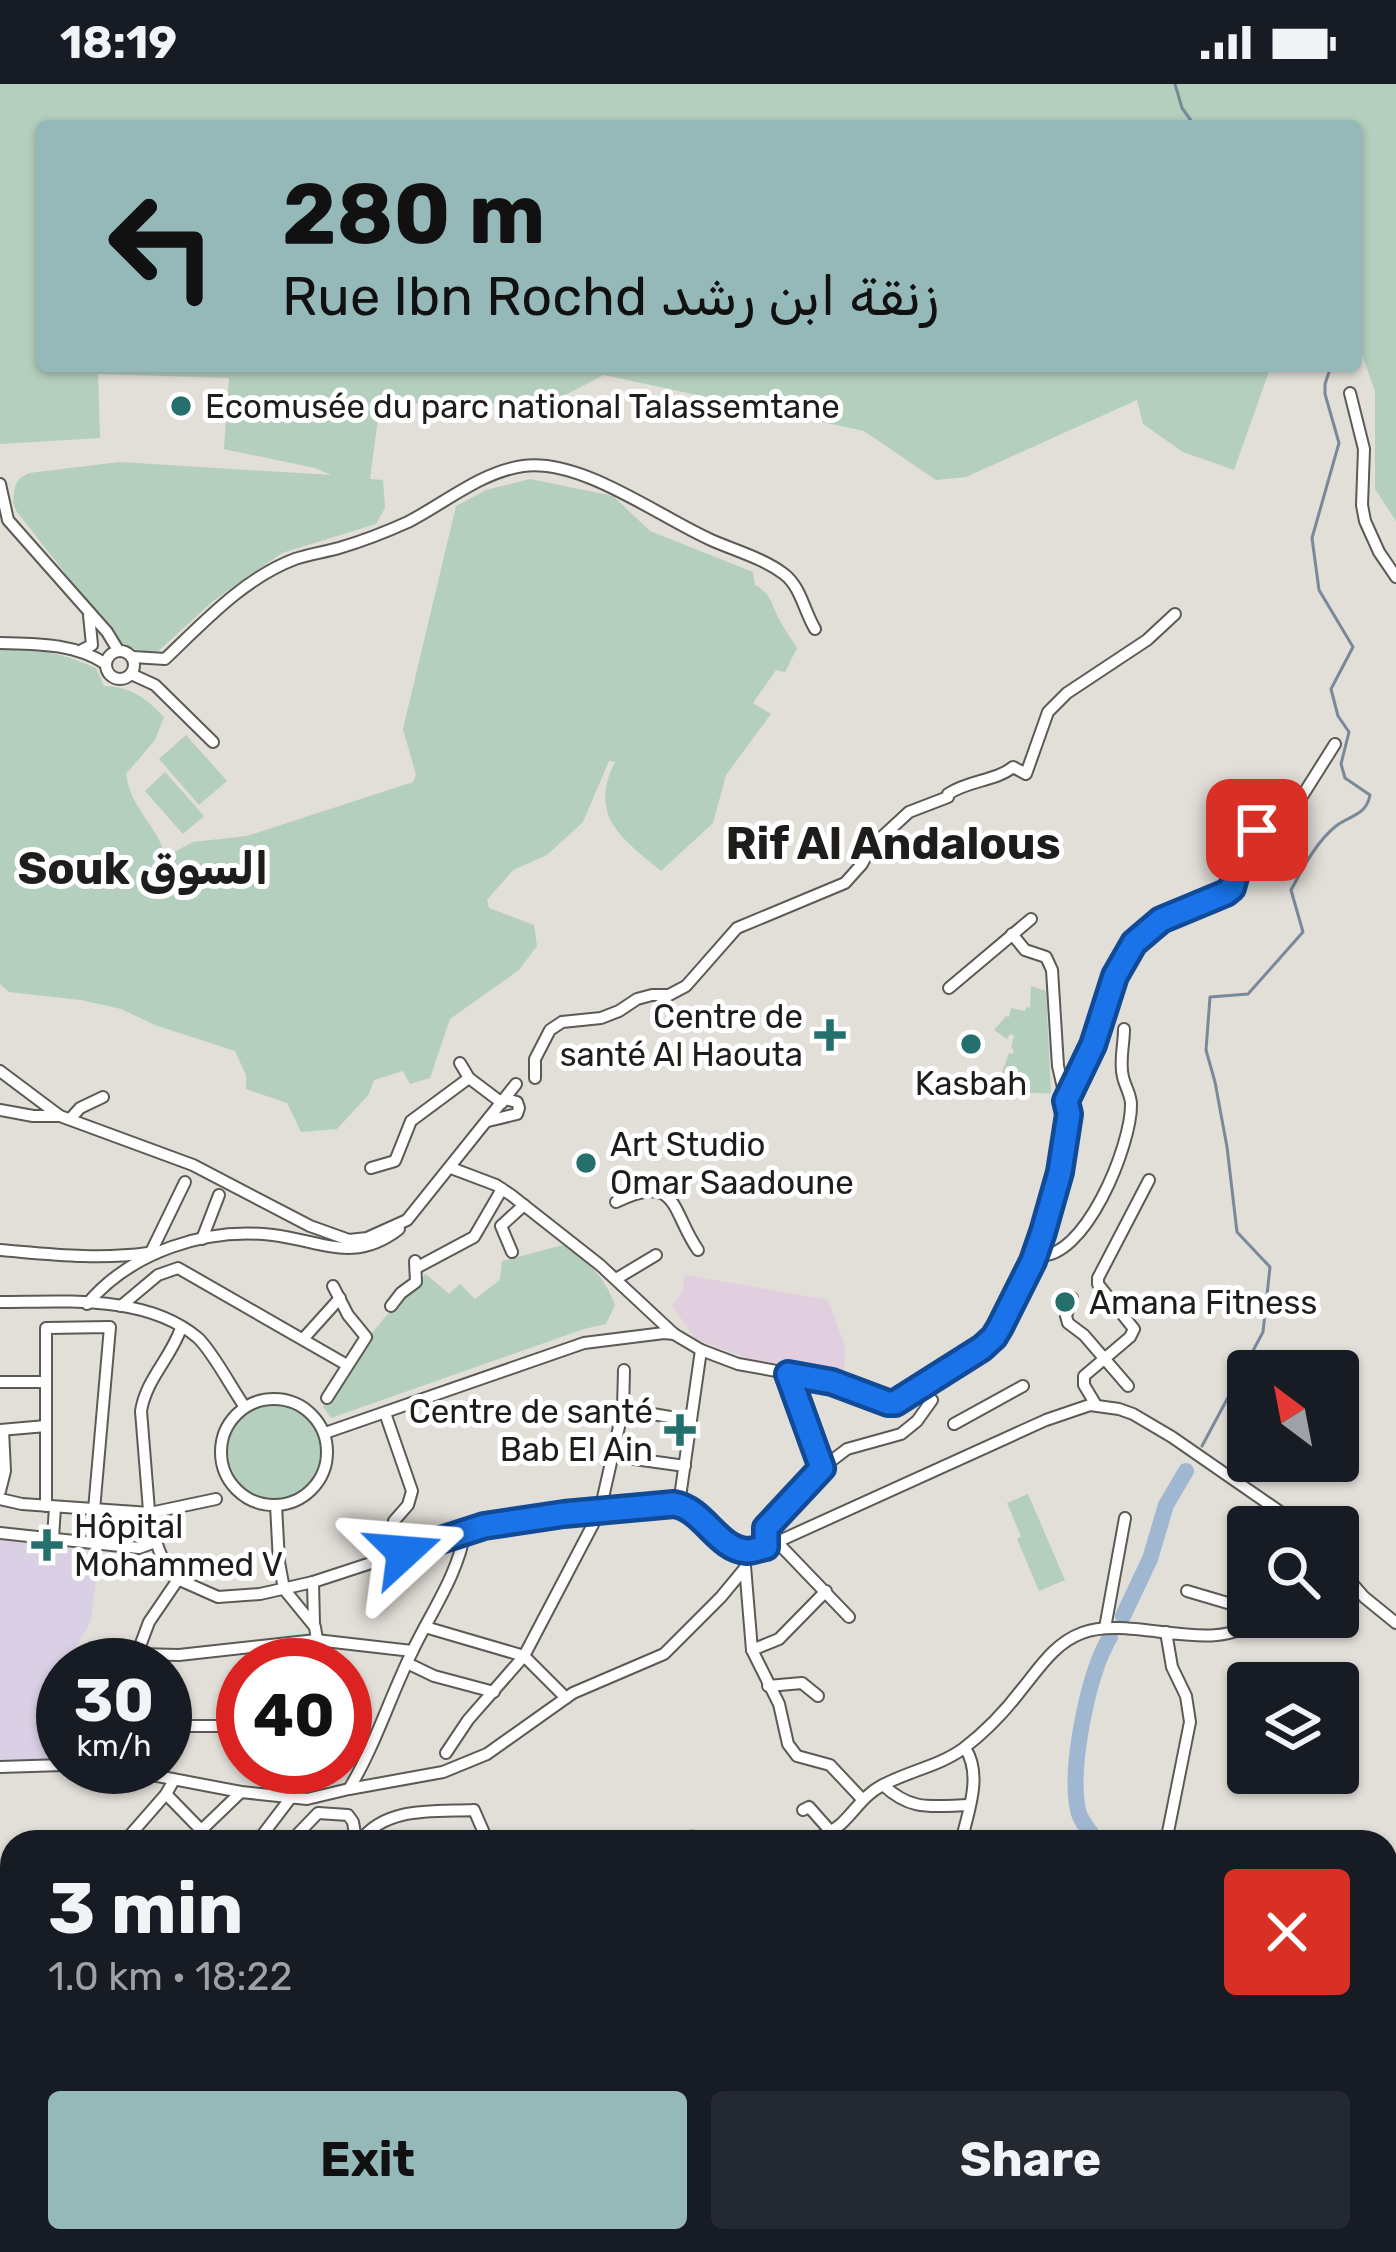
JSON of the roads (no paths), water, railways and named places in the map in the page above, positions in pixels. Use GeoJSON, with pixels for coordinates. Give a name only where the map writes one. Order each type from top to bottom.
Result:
{"type":"FeatureCollection","features":[{"type":"Feature","properties":{"kind":"street"},"geometry":{"type":"LineString","coordinates":[[1350,393],[1362,433],[1365,521],[1396,578]]}},
{"type":"Feature","properties":{"kind":"street"},"geometry":{"type":"LineString","coordinates":[[154,685],[154,672],[165,659],[239,592],[277,567],[382,533],[478,482],[531,466],[596,481],[707,539],[779,570],[797,589],[815,629]]}},
{"type":"Feature","properties":{"kind":"street"},"geometry":{"type":"LineString","coordinates":[[0,484],[4,520],[118,650]]}},
{"type":"Feature","properties":{"kind":"street"},"geometry":{"type":"LineString","coordinates":[[78,651],[92,645],[89,612]]}},
{"type":"Feature","properties":{"kind":"street"},"geometry":{"type":"LineString","coordinates":[[535,1078],[533,1067],[543,1042],[562,1022],[601,1018],[637,999],[669,995],[686,986],[737,928],[845,883],[871,847],[909,812],[1013,766],[1026,774],[1048,712],[1148,640],[1175,614]]}},
{"type":"Feature","properties":{"kind":"street"},"geometry":{"type":"LineString","coordinates":[[0,643],[78,651],[106,664]]}},
{"type":"Feature","properties":{"kind":"street"},"geometry":{"type":"LineString","coordinates":[[133,657],[135,663],[126,678],[115,678],[106,670],[112,653],[118,650],[133,657],[165,659]]}},
{"type":"Feature","properties":{"kind":"street"},"geometry":{"type":"LineString","coordinates":[[131,674],[154,685],[213,742]]}},
{"type":"Feature","properties":{"kind":"street"},"geometry":{"type":"LineString","coordinates":[[1066,1101],[1093,1045],[1115,976],[1134,943],[1161,920],[1232,888],[1245,840],[1288,815],[1335,743]]}},
{"type":"Feature","properties":{"kind":"street"},"geometry":{"type":"LineString","coordinates":[[949,988],[1030,919]]}},
{"type":"Feature","properties":{"kind":"street"},"geometry":{"type":"LineString","coordinates":[[451,1168],[502,1189],[524,1205],[616,1279],[674,1334],[701,1350],[738,1364],[832,1382],[888,1403],[899,1402],[994,1337],[1036,1255],[1058,1181],[1069,1114],[1058,1066],[1052,970],[1046,957],[1029,953],[1012,934]]}},
{"type":"Feature","properties":{"kind":"street"},"geometry":{"type":"LineString","coordinates":[[1036,1255],[1050,1255],[1078,1235],[1114,1170],[1132,1101],[1122,1069],[1124,1029]]}},
{"type":"Feature","properties":{"kind":"street"},"geometry":{"type":"LineString","coordinates":[[460,1063],[470,1078],[504,1101],[517,1102],[517,1114],[488,1121]]}},
{"type":"Feature","properties":{"kind":"street"},"geometry":{"type":"LineString","coordinates":[[0,1071],[66,1117],[193,1165],[341,1238],[358,1240],[404,1222]]}},
{"type":"Feature","properties":{"kind":"street"},"geometry":{"type":"LineString","coordinates":[[371,1168],[395,1161],[411,1121],[470,1078]]}},
{"type":"Feature","properties":{"kind":"street"},"geometry":{"type":"LineString","coordinates":[[0,1250],[111,1257],[202,1239],[272,1234],[350,1250],[362,1248],[384,1239],[404,1222],[516,1084]]}},
{"type":"Feature","properties":{"kind":"street"},"geometry":{"type":"LineString","coordinates":[[0,1110],[66,1117],[103,1097]]}},
{"type":"Feature","properties":{"kind":"street"},"geometry":{"type":"LineString","coordinates":[[1096,1406],[1083,1379],[1133,1329],[1097,1278],[1149,1180]]}},
{"type":"Feature","properties":{"kind":"street"},"geometry":{"type":"LineString","coordinates":[[87,1304],[108,1282],[154,1252],[184,1182]]}},
{"type":"Feature","properties":{"kind":"street"},"geometry":{"type":"LineString","coordinates":[[391,1306],[416,1282],[415,1265],[474,1237],[502,1189]]}},
{"type":"Feature","properties":{"kind":"street"},"geometry":{"type":"LineString","coordinates":[[616,1202],[638,1190],[674,1202],[698,1250]]}},
{"type":"Feature","properties":{"kind":"street"},"geometry":{"type":"LineString","coordinates":[[202,1239],[219,1195]]}},
{"type":"Feature","properties":{"kind":"street"},"geometry":{"type":"LineString","coordinates":[[512,1252],[500,1226],[524,1205]]}},
{"type":"Feature","properties":{"kind":"street"},"geometry":{"type":"LineString","coordinates":[[616,1279],[656,1255]]}},
{"type":"Feature","properties":{"kind":"street"},"geometry":{"type":"LineString","coordinates":[[121,1306],[158,1275],[178,1268],[347,1365]]}},
{"type":"Feature","properties":{"kind":"street"},"geometry":{"type":"LineString","coordinates":[[304,1339],[336,1292],[366,1337],[327,1398]]}},
{"type":"Feature","properties":{"kind":"street"},"geometry":{"type":"LineString","coordinates":[[1072,1298],[1067,1322],[1128,1386]]}},
{"type":"Feature","properties":{"kind":"street"},"geometry":{"type":"LineString","coordinates":[[0,1302],[144,1311],[202,1343],[245,1407]]}},
{"type":"Feature","properties":{"kind":"street"},"geometry":{"type":"LineString","coordinates":[[53,1538],[46,1328],[110,1327],[94,1510]]}},
{"type":"Feature","properties":{"kind":"street"},"geometry":{"type":"LineString","coordinates":[[181,1328],[169,1357],[143,1395],[150,1513],[164,1562],[179,1578],[218,1598],[313,1582],[465,1531],[521,1520],[679,1504],[745,1551],[772,1544],[1046,1420],[1096,1406],[1133,1414],[1272,1506]]}},
{"type":"Feature","properties":{"kind":"street"},"geometry":{"type":"LineString","coordinates":[[325,1433],[584,1343],[674,1334]]}},
{"type":"Feature","properties":{"kind":"street"},"geometry":{"type":"LineString","coordinates":[[679,1504],[701,1350]]}},
{"type":"Feature","properties":{"kind":"street"},"geometry":{"type":"LineString","coordinates":[[446,1753],[524,1656],[601,1511],[623,1409],[624,1370]]}},
{"type":"Feature","properties":{"kind":"street"},"geometry":{"type":"LineString","coordinates":[[788,1374],[822,1468]]}},
{"type":"Feature","properties":{"kind":"street"},"geometry":{"type":"LineString","coordinates":[[0,1382],[46,1382]]}},
{"type":"Feature","properties":{"kind":"street"},"geometry":{"type":"LineString","coordinates":[[955,1424],[1023,1386]]}},
{"type":"Feature","properties":{"kind":"street"},"geometry":{"type":"LineString","coordinates":[[266,1399],[287,1400],[307,1409],[325,1433],[326,1463],[316,1484],[298,1499],[276,1505],[248,1498],[224,1469],[223,1439],[231,1421],[245,1407],[266,1399]]}},
{"type":"Feature","properties":{"kind":"street"},"geometry":{"type":"LineString","coordinates":[[849,1617],[772,1544],[766,1528],[822,1468],[847,1449],[901,1434],[932,1400]]}},
{"type":"Feature","properties":{"kind":"street"},"geometry":{"type":"LineString","coordinates":[[623,1409],[676,1418]]}},
{"type":"Feature","properties":{"kind":"street"},"geometry":{"type":"LineString","coordinates":[[385,1413],[412,1491],[394,1521]]}},
{"type":"Feature","properties":{"kind":"street"},"geometry":{"type":"LineString","coordinates":[[46,1426],[2,1430],[5,1471],[0,1495],[50,1506],[150,1513],[216,1498]]}},
{"type":"Feature","properties":{"kind":"street"},"geometry":{"type":"LineString","coordinates":[[613,1456],[685,1466]]}},
{"type":"Feature","properties":{"kind":"street"},"geometry":{"type":"LineString","coordinates":[[276,1505],[284,1588],[315,1634]]}},
{"type":"Feature","properties":{"kind":"street"},"geometry":{"type":"LineString","coordinates":[[1105,1628],[1125,1518]]}},
{"type":"Feature","properties":{"kind":"street"},"geometry":{"type":"LineString","coordinates":[[372,1744],[459,1560],[465,1531]]}},
{"type":"Feature","properties":{"kind":"street"},"geometry":{"type":"LineString","coordinates":[[0,1533],[139,1548],[155,1542]]}},
{"type":"Feature","properties":{"kind":"street"},"geometry":{"type":"LineString","coordinates":[[745,1551],[752,1650],[779,1704],[785,1737],[797,1756],[830,1766],[862,1799]]}},
{"type":"Feature","properties":{"kind":"street"},"geometry":{"type":"LineString","coordinates":[[372,1785],[443,1772],[487,1754],[566,1697],[664,1654],[745,1568]]}},
{"type":"Feature","properties":{"kind":"street"},"geometry":{"type":"LineString","coordinates":[[143,1638],[179,1578]]}},
{"type":"Feature","properties":{"kind":"street"},"geometry":{"type":"LineString","coordinates":[[313,1582],[316,1638]]}},
{"type":"Feature","properties":{"kind":"street"},"geometry":{"type":"LineString","coordinates":[[752,1650],[779,1639],[826,1591]]}},
{"type":"Feature","properties":{"kind":"street"},"geometry":{"type":"LineString","coordinates":[[1187,1591],[1227,1603]]}},
{"type":"Feature","properties":{"kind":"street"},"geometry":{"type":"LineString","coordinates":[[1359,1592],[1396,1622]]}},
{"type":"Feature","properties":{"kind":"street"},"geometry":{"type":"LineString","coordinates":[[425,1627],[524,1656],[566,1697]]}},
{"type":"Feature","properties":{"kind":"street"},"geometry":{"type":"LineString","coordinates":[[832,1830],[883,1785],[964,1748],[1060,1646],[1076,1636],[1105,1628],[1227,1634]]}},
{"type":"Feature","properties":{"kind":"street"},"geometry":{"type":"LineString","coordinates":[[1166,1632],[1190,1722],[1168,1830]]}},
{"type":"Feature","properties":{"kind":"street"},"geometry":{"type":"LineString","coordinates":[[192,1653],[315,1634],[410,1657],[434,1676],[494,1692]]}},
{"type":"Feature","properties":{"kind":"street"},"geometry":{"type":"LineString","coordinates":[[768,1686],[802,1683],[818,1696]]}},
{"type":"Feature","properties":{"kind":"street"},"geometry":{"type":"LineString","coordinates":[[964,1748],[974,1768],[964,1830]]}},
{"type":"Feature","properties":{"kind":"street"},"geometry":{"type":"LineString","coordinates":[[0,1767],[36,1766]]}},
{"type":"Feature","properties":{"kind":"street"},"geometry":{"type":"LineString","coordinates":[[883,1785],[911,1805],[969,1805]]}},
{"type":"Feature","properties":{"kind":"street"},"geometry":{"type":"LineString","coordinates":[[134,1830],[166,1794],[201,1829],[239,1794]]}},
{"type":"Feature","properties":{"kind":"street"},"geometry":{"type":"LineString","coordinates":[[261,1794],[320,1798],[333,1794]]}},
{"type":"Feature","properties":{"kind":"street"},"geometry":{"type":"LineString","coordinates":[[266,1830],[293,1794]]}},
{"type":"Feature","properties":{"kind":"street"},"geometry":{"type":"LineString","coordinates":[[803,1810],[809,1807],[828,1830]]}},
{"type":"Feature","properties":{"kind":"street"},"geometry":{"type":"LineString","coordinates":[[369,1830],[395,1816],[474,1810],[483,1830]]}},
{"type":"Feature","properties":{"kind":"street"},"geometry":{"type":"LineString","coordinates":[[300,1830],[318,1813],[348,1815],[354,1830]]}},
{"type":"Feature","properties":{"kind":"waterway"},"geometry":{"type":"LineString","coordinates":[[1175,84],[1191,120]]}},
{"type":"Feature","properties":{"kind":"waterway"},"geometry":{"type":"LineString","coordinates":[[1202,1446],[1263,1332],[1270,1267],[1237,1232],[1227,1147],[1206,1050],[1210,997],[1248,994],[1303,932],[1291,890],[1322,840],[1361,811],[1370,795],[1345,778],[1341,764],[1349,732],[1338,716],[1331,689],[1353,647],[1319,590],[1312,538],[1339,443],[1325,394],[1329,372]]}},
{"type":"Feature","properties":{"kind":"waterway"},"geometry":{"type":"LineString","coordinates":[[1123,1616],[1150,1559],[1166,1505],[1186,1471]]}},
{"type":"Feature","properties":{"kind":"waterway"},"geometry":{"type":"LineString","coordinates":[[1088,1830],[1079,1814],[1076,1792],[1078,1746],[1088,1697],[1110,1637]]}},
{"type":"Feature","properties":{"kind":"place","name":"Ecomusée du parc national Talassemtane"},"geometry":{"type":"Point","coordinates":[181,406]}},
{"type":"Feature","properties":{"kind":"place","name":"Centre de santé Al Haouta"},"geometry":{"type":"Point","coordinates":[830,1035]}},
{"type":"Feature","properties":{"kind":"place","name":"Kasbah"},"geometry":{"type":"Point","coordinates":[971,1044]}},
{"type":"Feature","properties":{"kind":"place","name":"Art Studio Omar Saadoune"},"geometry":{"type":"Point","coordinates":[586,1163]}},
{"type":"Feature","properties":{"kind":"place","name":"Amana Fitness"},"geometry":{"type":"Point","coordinates":[1065,1302]}},
{"type":"Feature","properties":{"kind":"place","name":"Centre de santé Bab El Ain"},"geometry":{"type":"Point","coordinates":[680,1430]}},
{"type":"Feature","properties":{"kind":"place","name":"Hôpital Mohammed V"},"geometry":{"type":"Point","coordinates":[47,1545]}},
{"type":"Feature","properties":{"kind":"district","name":"Rif Al Andalous"},"geometry":{"type":"Point","coordinates":[893,843]}},
{"type":"Feature","properties":{"kind":"district","name":"Souk السوق"},"geometry":{"type":"Point","coordinates":[143,868]}}]}
